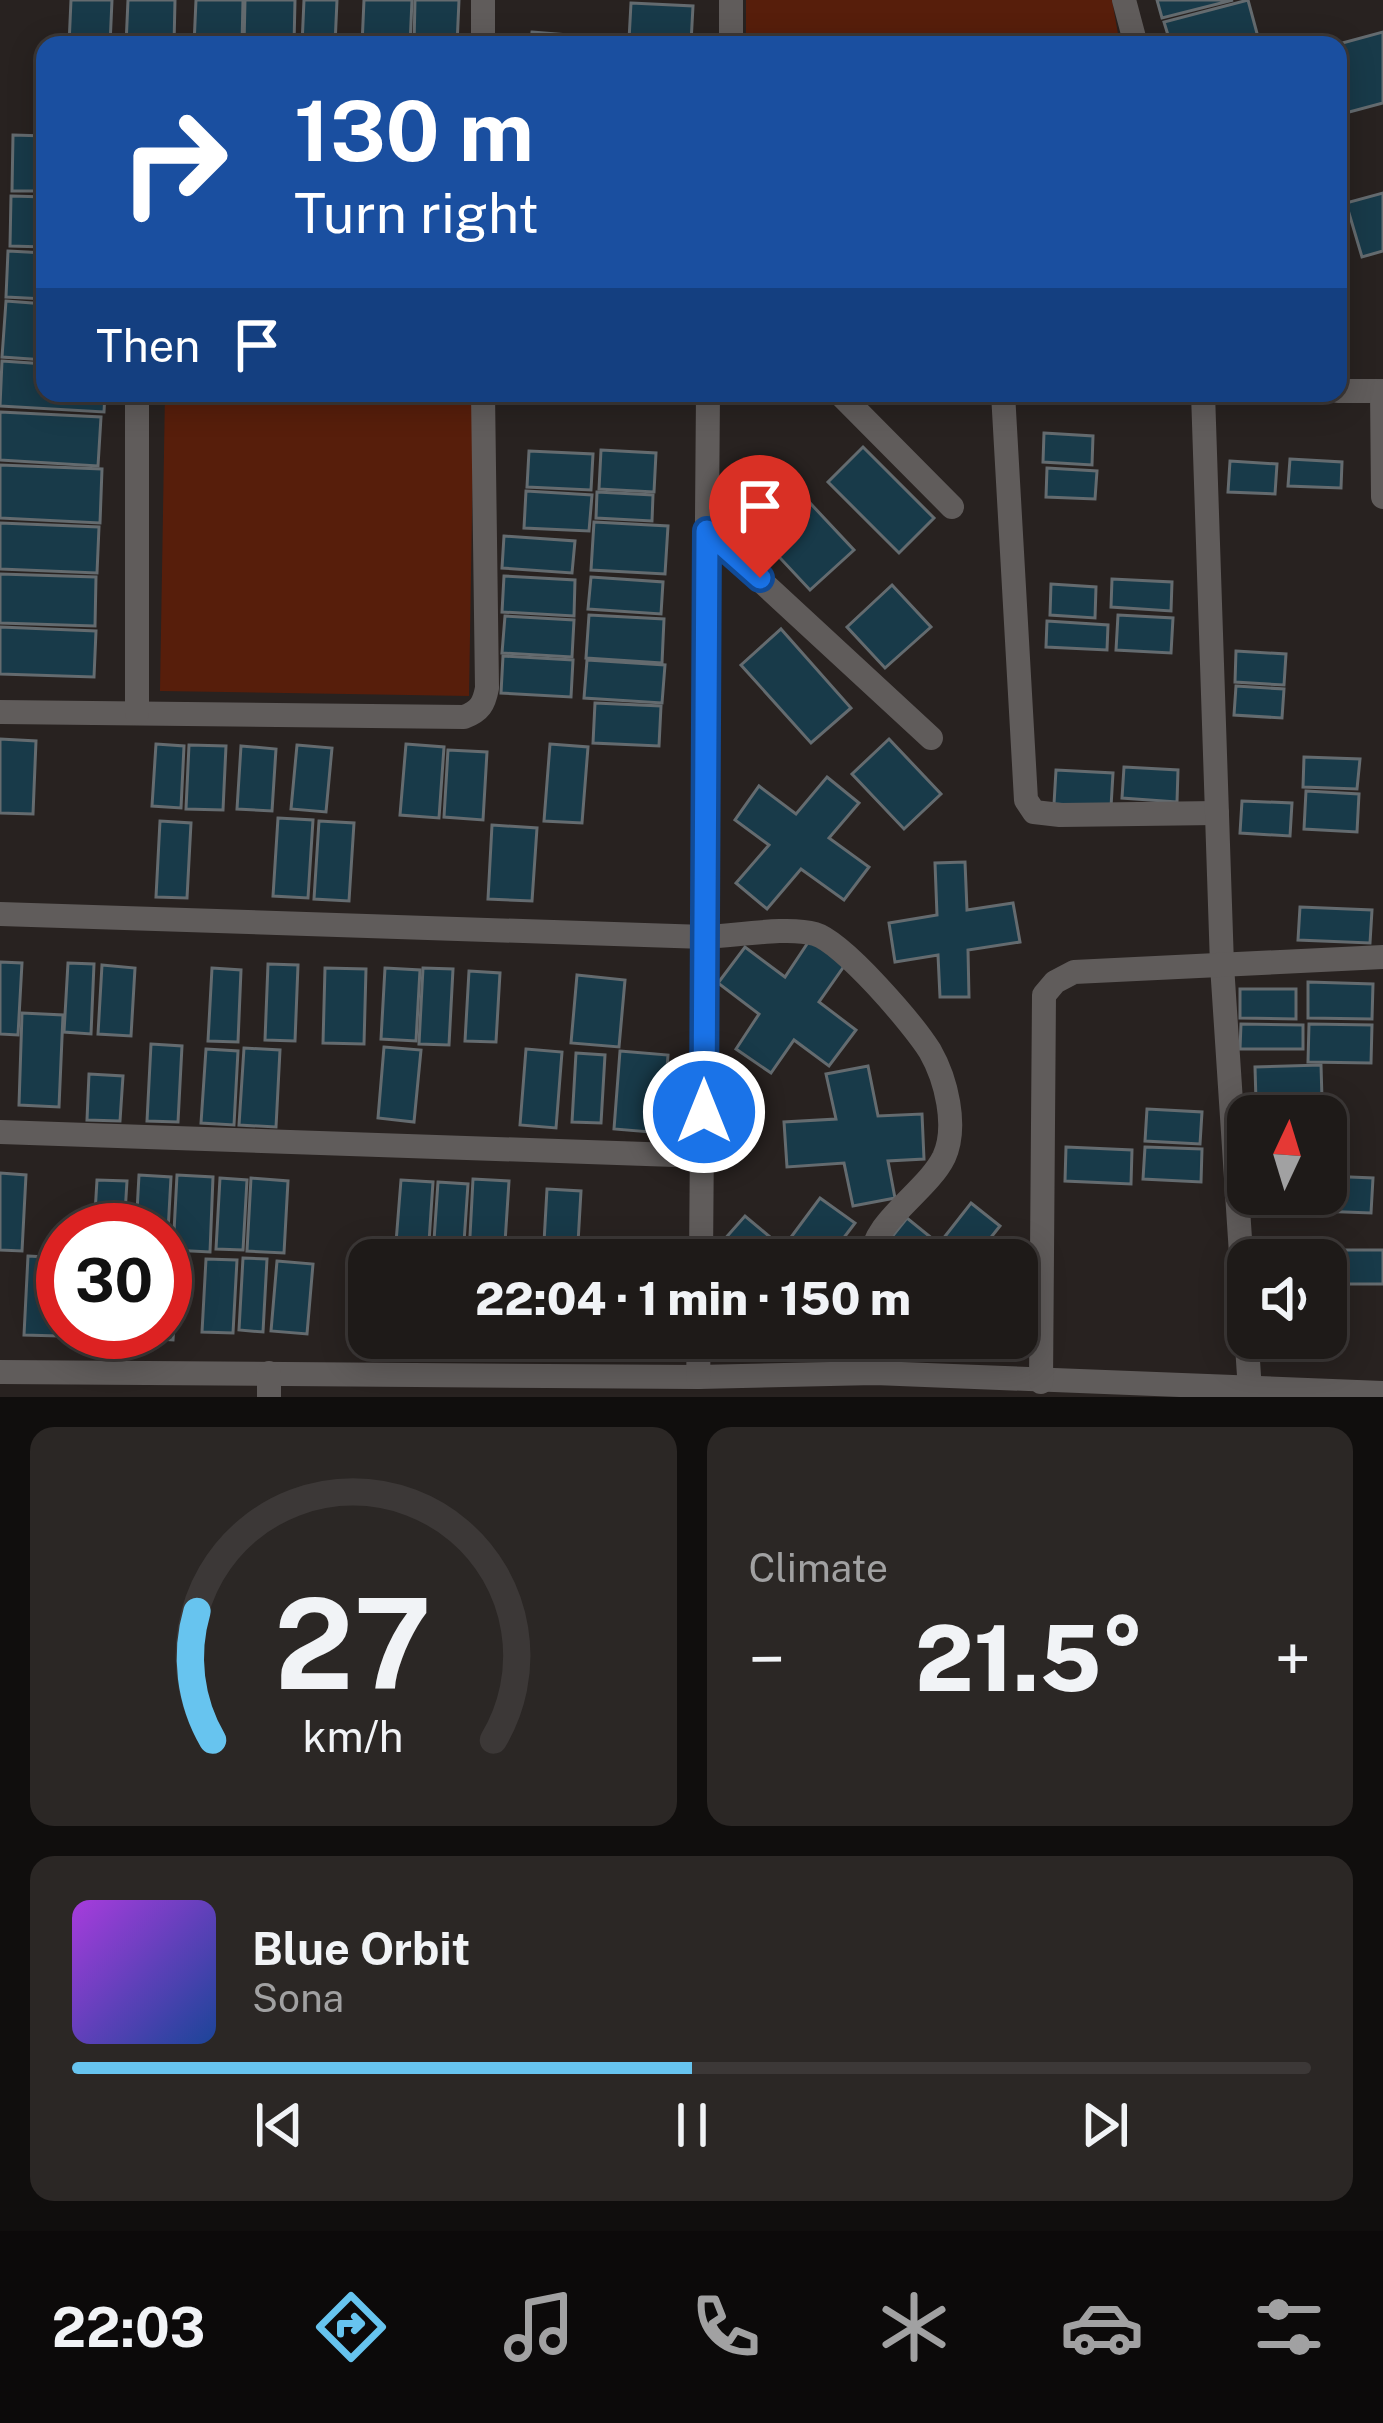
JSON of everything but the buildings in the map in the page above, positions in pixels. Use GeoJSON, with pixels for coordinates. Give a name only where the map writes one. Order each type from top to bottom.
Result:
{"type":"FeatureCollection","features":[{"type":"Feature","properties":{"kind":"street"},"geometry":{"type":"LineString","coordinates":[[483,0],[483,36]]}},
{"type":"Feature","properties":{"kind":"street"},"geometry":{"type":"LineString","coordinates":[[731,0],[731,36]]}},
{"type":"Feature","properties":{"kind":"street"},"geometry":{"type":"LineString","coordinates":[[1124,0],[1134,36]]}},
{"type":"Feature","properties":{"kind":"street"},"geometry":{"type":"LineString","coordinates":[[1347,391],[1382,391],[1383,497]]}},
{"type":"Feature","properties":{"kind":"street"},"geometry":{"type":"LineString","coordinates":[[136,713],[137,402]]}},
{"type":"Feature","properties":{"kind":"street"},"geometry":{"type":"LineString","coordinates":[[0,712],[464,718],[477,712],[487,688],[483,402]]}},
{"type":"Feature","properties":{"kind":"street"},"geometry":{"type":"LineString","coordinates":[[702,1239],[708,402]]}},
{"type":"Feature","properties":{"kind":"street"},"geometry":{"type":"LineString","coordinates":[[848,402],[952,507]]}},
{"type":"Feature","properties":{"kind":"street"},"geometry":{"type":"LineString","coordinates":[[1004,402],[1026,800],[1034,812],[1060,814],[1217,813]]}},
{"type":"Feature","properties":{"kind":"street"},"geometry":{"type":"LineString","coordinates":[[1203,402],[1222,965],[1250,1390]]}},
{"type":"Feature","properties":{"kind":"street"},"geometry":{"type":"LineString","coordinates":[[707,531],[931,739]]}},
{"type":"Feature","properties":{"kind":"street"},"geometry":{"type":"LineString","coordinates":[[0,914],[705,938],[812,932],[838,943],[930,1052],[946,1096],[951,1134],[929,1181],[877,1239]]}},
{"type":"Feature","properties":{"kind":"street"},"geometry":{"type":"LineString","coordinates":[[1041,1382],[1044,995],[1055,982],[1074,972],[1383,957]]}},
{"type":"Feature","properties":{"kind":"street"},"geometry":{"type":"LineString","coordinates":[[0,1132],[704,1156]]}},
{"type":"Feature","properties":{"kind":"street"},"geometry":{"type":"LineString","coordinates":[[698,1359],[698,1377]]}},
{"type":"Feature","properties":{"kind":"street"},"geometry":{"type":"LineString","coordinates":[[875,1359],[875,1373]]}},
{"type":"Feature","properties":{"kind":"street"},"geometry":{"type":"LineString","coordinates":[[0,1372],[269,1385],[545,1385],[875,1373],[1383,1393]]}},
{"type":"Feature","properties":{"kind":"shaded area"},"geometry":{"type":"Polygon","coordinates":[[[746,0],[1112,0],[1118,36],[746,36],[746,0]]]}},
{"type":"Feature","properties":{"kind":"shaded area"},"geometry":{"type":"Polygon","coordinates":[[[165,402],[474,402],[469,696],[160,691],[165,402]]]}},
{"type":"Feature","properties":{"kind":"route"},"geometry":{"type":"LineString","coordinates":[[704,1112],[707,531],[760,578]]}}]}
